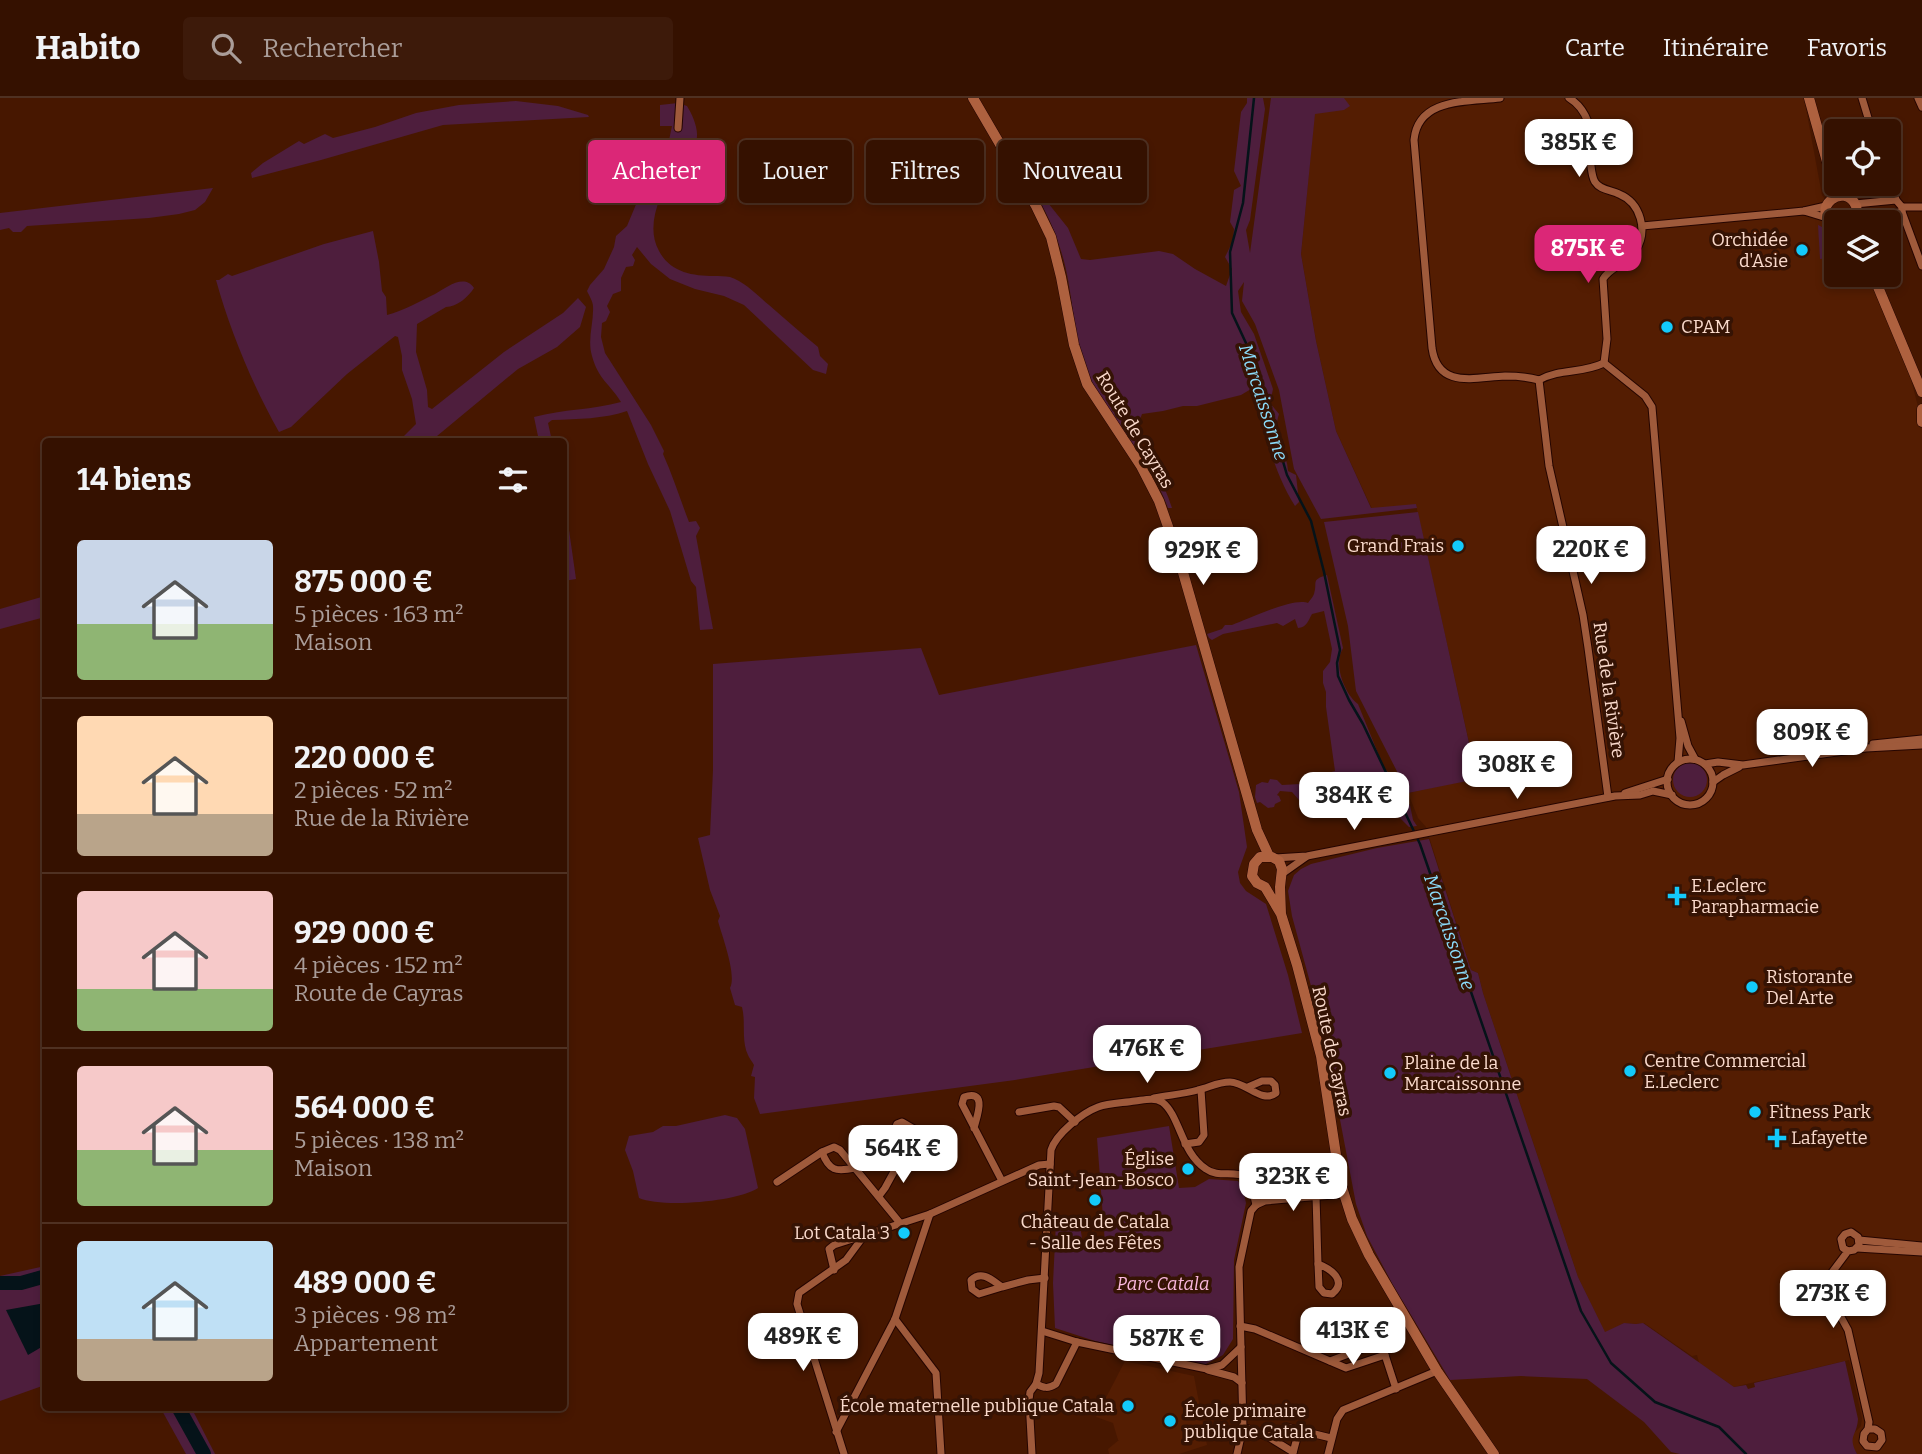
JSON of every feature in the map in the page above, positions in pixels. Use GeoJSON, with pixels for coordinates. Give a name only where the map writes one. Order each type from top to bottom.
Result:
{"type":"FeatureCollection","features":[{"type":"Feature","properties":{"kind":"street"},"geometry":{"type":"LineString","coordinates":[[678,128],[680,98]]}},
{"type":"Feature","properties":{"kind":"street","name":"Route de Cayras"},"geometry":{"type":"LineString","coordinates":[[973,98],[1051,237],[1074,345],[1087,384],[1141,466],[1160,501],[1257,831],[1272,857],[1281,865],[1281,914]]}},
{"type":"Feature","properties":{"kind":"street"},"geometry":{"type":"LineString","coordinates":[[1500,98],[1440,105],[1423,114],[1416,125],[1414,140],[1433,353],[1443,371],[1464,380],[1516,377],[1539,380],[1559,372],[1587,369],[1604,363]]}},
{"type":"Feature","properties":{"kind":"street"},"geometry":{"type":"LineString","coordinates":[[1569,98],[1577,103],[1586,115],[1595,182],[1629,200],[1639,214],[1642,226],[1634,253],[1624,263],[1608,271],[1603,279],[1607,339],[1604,363]]}},
{"type":"Feature","properties":{"kind":"street"},"geometry":{"type":"LineString","coordinates":[[1809,98],[1824,151]]}},
{"type":"Feature","properties":{"kind":"street"},"geometry":{"type":"LineString","coordinates":[[1862,98],[1868,119]]}},
{"type":"Feature","properties":{"kind":"street"},"geometry":{"type":"LineString","coordinates":[[1918,98],[1922,107]]}},
{"type":"Feature","properties":{"kind":"street"},"geometry":{"type":"LineString","coordinates":[[1828,210],[1831,196]]}},
{"type":"Feature","properties":{"kind":"street"},"geometry":{"type":"LineString","coordinates":[[1642,226],[1804,211],[1844,196],[1849,198],[1854,210]]}},
{"type":"Feature","properties":{"kind":"street"},"geometry":{"type":"LineString","coordinates":[[1895,196],[1902,209],[1922,266]]}},
{"type":"Feature","properties":{"kind":"street"},"geometry":{"type":"LineString","coordinates":[[1867,210],[1896,200]]}},
{"type":"Feature","properties":{"kind":"street"},"geometry":{"type":"LineString","coordinates":[[1893,210],[1922,206]]}},
{"type":"Feature","properties":{"kind":"street"},"geometry":{"type":"LineString","coordinates":[[1804,211],[1824,217]]}},
{"type":"Feature","properties":{"kind":"street"},"geometry":{"type":"LineString","coordinates":[[1878,287],[1922,392]]}},
{"type":"Feature","properties":{"kind":"street"},"geometry":{"type":"LineString","coordinates":[[1604,363],[1640,391],[1652,407],[1680,747],[1678,762]]}},
{"type":"Feature","properties":{"kind":"street","name":"Rue de la Rivière"},"geometry":{"type":"LineString","coordinates":[[1539,380],[1549,466],[1583,615],[1611,797]]}},
{"type":"Feature","properties":{"kind":"street"},"geometry":{"type":"LineString","coordinates":[[1922,410],[1922,422]]}},
{"type":"Feature","properties":{"kind":"street"},"geometry":{"type":"LineString","coordinates":[[1676,703],[1688,746],[1695,759]]}},
{"type":"Feature","properties":{"kind":"street"},"geometry":{"type":"LineString","coordinates":[[1866,748],[1872,744],[1922,739]]}},
{"type":"Feature","properties":{"kind":"street"},"geometry":{"type":"LineString","coordinates":[[1705,764],[1718,762],[1743,765],[1866,748],[1922,745]]}},
{"type":"Feature","properties":{"kind":"street"},"geometry":{"type":"LineString","coordinates":[[1695,759],[1705,764],[1713,782],[1709,795],[1702,801],[1695,804],[1682,803],[1672,795],[1668,779],[1678,762],[1695,759]]}},
{"type":"Feature","properties":{"kind":"street"},"geometry":{"type":"LineString","coordinates":[[1713,782],[1743,765]]}},
{"type":"Feature","properties":{"kind":"street"},"geometry":{"type":"LineString","coordinates":[[1254,864],[1260,858],[1307,856],[1611,797],[1668,779]]}},
{"type":"Feature","properties":{"kind":"street"},"geometry":{"type":"LineString","coordinates":[[1611,797],[1653,792],[1672,795]]}},
{"type":"Feature","properties":{"kind":"street","name":"Route de Cayras"},"geometry":{"type":"LineString","coordinates":[[1257,831],[1252,872],[1254,880],[1265,887],[1281,914],[1318,1045],[1338,1170],[1352,1219],[1440,1376],[1494,1454]]}},
{"type":"Feature","properties":{"kind":"street"},"geometry":{"type":"LineString","coordinates":[[1265,887],[1274,886],[1307,856]]}},
{"type":"Feature","properties":{"kind":"street"},"geometry":{"type":"LineString","coordinates":[[1032,1454],[1029,1400],[1039,1373],[1051,1150],[1056,1139],[1090,1111],[1103,1106],[1202,1090],[1217,1083],[1230,1082],[1248,1087]]}},
{"type":"Feature","properties":{"kind":"street"},"geometry":{"type":"LineString","coordinates":[[1185,1143],[1199,1142],[1204,1135],[1202,1090]]}},
{"type":"Feature","properties":{"kind":"street"},"geometry":{"type":"LineString","coordinates":[[1150,1099],[1165,1105],[1195,1160],[1211,1172],[1241,1174],[1247,1177],[1256,1205]]}},
{"type":"Feature","properties":{"kind":"street"},"geometry":{"type":"LineString","coordinates":[[1019,1112],[1054,1106],[1059,1107],[1075,1122]]}},
{"type":"Feature","properties":{"kind":"street"},"geometry":{"type":"LineString","coordinates":[[974,1128],[1002,1181]]}},
{"type":"Feature","properties":{"kind":"street"},"geometry":{"type":"LineString","coordinates":[[777,1182],[834,1147],[840,1150],[900,1223]]}},
{"type":"Feature","properties":{"kind":"street"},"geometry":{"type":"LineString","coordinates":[[822,1152],[826,1163],[832,1169],[855,1168]]}},
{"type":"Feature","properties":{"kind":"street"},"geometry":{"type":"LineString","coordinates":[[879,1196],[902,1157]]}},
{"type":"Feature","properties":{"kind":"street"},"geometry":{"type":"LineString","coordinates":[[834,1269],[829,1249],[834,1245],[930,1214],[1039,1165],[1050,1164]]}},
{"type":"Feature","properties":{"kind":"street"},"geometry":{"type":"LineString","coordinates":[[1247,1177],[1255,1173],[1338,1170]]}},
{"type":"Feature","properties":{"kind":"street"},"geometry":{"type":"LineString","coordinates":[[1256,1205],[1263,1173]]}},
{"type":"Feature","properties":{"kind":"street"},"geometry":{"type":"LineString","coordinates":[[1237,1454],[1243,1428],[1239,1267],[1251,1211],[1265,1201],[1343,1194]]}},
{"type":"Feature","properties":{"kind":"street"},"geometry":{"type":"LineString","coordinates":[[1316,1196],[1318,1264]]}},
{"type":"Feature","properties":{"kind":"street"},"geometry":{"type":"LineString","coordinates":[[836,1432],[895,1319],[930,1214]]}},
{"type":"Feature","properties":{"kind":"street"},"geometry":{"type":"LineString","coordinates":[[844,1454],[797,1298],[799,1293],[846,1260],[864,1236]]}},
{"type":"Feature","properties":{"kind":"street"},"geometry":{"type":"LineString","coordinates":[[1868,1429],[1881,1433],[1879,1450],[1865,1444],[1863,1437],[1869,1422],[1848,1330],[1831,1299],[1828,1287],[1830,1275],[1855,1246],[1922,1246]]}},
{"type":"Feature","properties":{"kind":"street"},"geometry":{"type":"LineString","coordinates":[[1855,1246],[1922,1252]]}},
{"type":"Feature","properties":{"kind":"street"},"geometry":{"type":"LineString","coordinates":[[1002,1287],[1045,1278]]}},
{"type":"Feature","properties":{"kind":"street"},"geometry":{"type":"LineString","coordinates":[[895,1319],[936,1373],[941,1454]]}},
{"type":"Feature","properties":{"kind":"street"},"geometry":{"type":"LineString","coordinates":[[1240,1326],[1255,1329],[1346,1368],[1385,1354]]}},
{"type":"Feature","properties":{"kind":"street"},"geometry":{"type":"LineString","coordinates":[[1042,1331],[1077,1342],[1207,1369],[1234,1377],[1242,1383]]}},
{"type":"Feature","properties":{"kind":"street"},"geometry":{"type":"LineString","coordinates":[[1036,1384],[1044,1388],[1056,1384],[1077,1342]]}},
{"type":"Feature","properties":{"kind":"street"},"geometry":{"type":"LineString","coordinates":[[1329,1361],[1375,1345],[1382,1346],[1396,1389]]}},
{"type":"Feature","properties":{"kind":"street"},"geometry":{"type":"LineString","coordinates":[[1207,1369],[1222,1365],[1241,1346]]}},
{"type":"Feature","properties":{"kind":"street"},"geometry":{"type":"LineString","coordinates":[[1328,1454],[1337,1419],[1343,1410],[1396,1389],[1440,1376]]}},
{"type":"Feature","properties":{"kind":"street"},"geometry":{"type":"LineString","coordinates":[[1243,1428],[1251,1428],[1293,1453],[1299,1430]]}},
{"type":"Feature","properties":{"kind":"street"},"geometry":{"type":"LineString","coordinates":[[1265,1435],[1271,1436],[1290,1428],[1331,1438]]}},
{"type":"Feature","properties":{"kind":"shaded area"},"geometry":{"type":"Polygon","coordinates":[[[1316,98],[1804,98],[1822,195],[1833,210],[1824,210],[1824,287],[1876,287],[1907,364],[1922,422],[1922,1454],[1857,1454],[1852,1446],[1851,1436],[1861,1426],[1862,1418],[1849,1360],[1734,1387],[1699,1363],[1697,1355],[1692,1356],[1644,1323],[1624,1323],[1605,1333],[1578,1277],[1478,973],[1471,970],[1426,827],[1418,818],[1408,793],[1477,778],[1416,505],[1372,509],[1336,431],[1316,341],[1301,254],[1316,98]]]}},
{"type":"Feature","properties":{"kind":"shaded area"},"geometry":{"type":"Polygon","coordinates":[[[42,1304],[42,1347],[28,1355],[6,1310],[42,1304]]]}},
{"type":"Feature","properties":{"kind":"shaded area"},"geometry":{"type":"Polygon","coordinates":[[[1125,1361],[1194,1376],[1207,1445],[1179,1454],[1109,1454],[1108,1449],[1119,1440],[1113,1423],[1096,1417],[1125,1361]]]}},
{"type":"Feature","properties":{"kind":"green space"},"geometry":{"type":"Polygon","coordinates":[[[1247,98],[1263,98],[1265,109],[1250,220],[1246,230],[1250,253],[1271,98],[1344,98],[1350,106],[1344,110],[1315,114],[1301,254],[1316,341],[1336,431],[1371,508],[1416,504],[1417,508],[1321,519],[1294,469],[1279,390],[1255,324],[1242,301],[1244,282],[1238,291],[1241,312],[1254,334],[1273,389],[1270,403],[1279,414],[1278,437],[1288,471],[1296,475],[1299,502],[1295,506],[1275,463],[1251,389],[1241,395],[1197,406],[1142,414],[1133,431],[1164,488],[1172,508],[1168,508],[1150,471],[1103,403],[1085,366],[1077,338],[1061,251],[1041,203],[1048,203],[1068,228],[1081,259],[1159,251],[1173,254],[1226,286],[1232,269],[1225,257],[1233,241],[1234,229],[1230,222],[1234,190],[1241,186],[1234,171],[1241,112],[1247,98]]]}},
{"type":"Feature","properties":{"kind":"green space"},"geometry":{"type":"Polygon","coordinates":[[[516,101],[558,106],[589,117],[443,125],[252,178],[251,173],[263,163],[299,141],[304,144],[325,134],[333,138],[416,113],[459,105],[516,101]]]}},
{"type":"Feature","properties":{"kind":"green space"},"geometry":{"type":"Polygon","coordinates":[[[678,103],[687,106],[695,123],[696,140],[669,140],[672,126],[660,126],[660,105],[678,103]]]}},
{"type":"Feature","properties":{"kind":"green space"},"geometry":{"type":"Polygon","coordinates":[[[213,188],[205,202],[195,210],[179,214],[27,226],[21,232],[13,232],[9,228],[0,230],[0,213],[213,188]]]}},
{"type":"Feature","properties":{"kind":"green space"},"geometry":{"type":"Polygon","coordinates":[[[637,203],[658,203],[653,231],[659,251],[669,264],[682,271],[730,277],[740,282],[818,347],[820,356],[828,364],[826,374],[813,370],[744,305],[670,279],[651,264],[637,247],[632,255],[635,260],[633,266],[626,267],[621,278],[621,291],[613,294],[607,306],[610,312],[602,323],[601,337],[605,353],[651,425],[664,451],[689,522],[696,521],[700,528],[696,536],[713,629],[700,630],[696,587],[691,581],[670,511],[627,411],[600,417],[552,420],[548,423],[551,438],[538,438],[534,417],[621,402],[601,376],[592,356],[590,343],[593,306],[587,291],[604,269],[616,236],[627,226],[637,203]]]}},
{"type":"Feature","properties":{"kind":"green space"},"geometry":{"type":"Polygon","coordinates":[[[1818,225],[1824,228],[1824,258],[1820,259],[1818,225]]]}},
{"type":"Feature","properties":{"kind":"green space"},"geometry":{"type":"Polygon","coordinates":[[[373,231],[387,315],[455,283],[465,282],[474,288],[458,303],[417,324],[416,352],[427,390],[428,407],[432,409],[504,352],[563,313],[578,298],[586,307],[580,327],[557,347],[518,369],[435,438],[402,438],[416,424],[412,399],[402,370],[398,337],[395,336],[347,374],[291,427],[279,432],[243,358],[216,280],[324,244],[373,231]]]}},
{"type":"Feature","properties":{"kind":"green space"},"geometry":{"type":"Polygon","coordinates":[[[1418,512],[1477,779],[1408,793],[1356,691],[1348,626],[1324,522],[1418,512]]]}},
{"type":"Feature","properties":{"kind":"green space"},"geometry":{"type":"Polygon","coordinates":[[[567,516],[576,579],[567,580],[567,516]]]}},
{"type":"Feature","properties":{"kind":"green space"},"geometry":{"type":"Polygon","coordinates":[[[1327,575],[1343,648],[1339,662],[1344,686],[1358,704],[1384,768],[1395,779],[1404,803],[1410,805],[1417,826],[1409,827],[1397,815],[1398,807],[1391,801],[1386,784],[1379,781],[1364,779],[1352,787],[1324,793],[1318,799],[1299,800],[1292,792],[1280,791],[1277,795],[1281,801],[1274,807],[1268,808],[1260,802],[1257,803],[1256,785],[1262,782],[1268,783],[1270,779],[1277,780],[1282,785],[1300,784],[1306,777],[1335,771],[1323,683],[1323,671],[1330,662],[1332,649],[1324,611],[1312,614],[1305,625],[1298,628],[1295,619],[1283,626],[1277,623],[1223,634],[1212,640],[1207,634],[1222,629],[1225,625],[1232,625],[1282,606],[1308,603],[1314,594],[1316,580],[1327,575]]]}},
{"type":"Feature","properties":{"kind":"green space"},"geometry":{"type":"Polygon","coordinates":[[[42,597],[42,618],[0,629],[0,609],[42,597]]]}},
{"type":"Feature","properties":{"kind":"green space"},"geometry":{"type":"Polygon","coordinates":[[[1196,645],[1239,792],[1247,847],[1238,872],[1240,883],[1246,891],[1266,904],[1288,975],[1302,1033],[1015,1080],[760,1114],[754,1098],[755,1077],[751,1076],[754,1065],[748,1056],[745,1043],[742,1007],[735,1005],[730,988],[732,974],[718,921],[720,916],[710,890],[698,838],[710,835],[713,664],[921,648],[939,695],[1196,645]]]}},
{"type":"Feature","properties":{"kind":"green space"},"geometry":{"type":"Polygon","coordinates":[[[1690,763],[1702,768],[1707,780],[1702,792],[1690,797],[1678,792],[1673,780],[1678,768],[1690,763]]]}},
{"type":"Feature","properties":{"kind":"green space"},"geometry":{"type":"Polygon","coordinates":[[[1429,839],[1471,970],[1478,973],[1578,1277],[1605,1332],[1624,1323],[1643,1323],[1734,1387],[1746,1385],[1748,1389],[1755,1387],[1754,1383],[1845,1361],[1858,1419],[1853,1439],[1857,1454],[1680,1454],[1671,1452],[1644,1422],[1587,1379],[1521,1376],[1450,1380],[1393,1285],[1367,1236],[1356,1204],[1323,1030],[1292,916],[1288,891],[1294,875],[1311,864],[1429,839]]]}},
{"type":"Feature","properties":{"kind":"green space"},"geometry":{"type":"Polygon","coordinates":[[[725,1115],[737,1118],[745,1129],[758,1188],[734,1197],[699,1202],[664,1203],[639,1198],[625,1150],[629,1136],[653,1132],[663,1126],[676,1126],[725,1115]]]}},
{"type":"Feature","properties":{"kind":"green space","name":"Parc Catala"},"geometry":{"type":"Polygon","coordinates":[[[1169,1126],[1179,1188],[1195,1187],[1209,1179],[1238,1181],[1246,1203],[1234,1260],[1233,1339],[1223,1355],[1204,1365],[1095,1341],[1055,1328],[1053,1283],[1056,1222],[1079,1219],[1083,1245],[1105,1244],[1097,1138],[1169,1126]]]}},
{"type":"Feature","properties":{"kind":"green space"},"geometry":{"type":"Polygon","coordinates":[[[42,1267],[42,1386],[0,1401],[0,1276],[42,1267]]]}},
{"type":"Feature","properties":{"kind":"green space"},"geometry":{"type":"Polygon","coordinates":[[[162,1411],[193,1411],[215,1454],[186,1454],[162,1411]]]}},
{"type":"Feature","properties":{"kind":"waterway","name":"Marcaissonne"},"geometry":{"type":"LineString","coordinates":[[1254,98],[1243,203],[1230,252],[1232,313],[1252,356],[1287,475],[1311,521],[1340,650],[1338,676],[1420,844],[1581,1311],[1611,1363],[1655,1402],[1719,1427],[1746,1454]]}},
{"type":"Feature","properties":{"kind":"waterway"},"geometry":{"type":"LineString","coordinates":[[0,1283],[21,1283],[42,1277]]}},
{"type":"Feature","properties":{"kind":"waterway"},"geometry":{"type":"LineString","coordinates":[[180,1411],[204,1454]]}},
{"type":"Feature","properties":{"kind":"place","name":"Orchidée d'Asie"},"geometry":{"type":"Point","coordinates":[1802,250]}},
{"type":"Feature","properties":{"kind":"place","name":"CPAM"},"geometry":{"type":"Point","coordinates":[1667,327]}},
{"type":"Feature","properties":{"kind":"place","name":"Grand Frais"},"geometry":{"type":"Point","coordinates":[1458,546]}},
{"type":"Feature","properties":{"kind":"place","name":"E.Leclerc Parapharmacie"},"geometry":{"type":"Point","coordinates":[1677,896]}},
{"type":"Feature","properties":{"kind":"place","name":"Ristorante Del Arte"},"geometry":{"type":"Point","coordinates":[1752,987]}},
{"type":"Feature","properties":{"kind":"place","name":"Centre Commercial E.Leclerc"},"geometry":{"type":"Point","coordinates":[1630,1071]}},
{"type":"Feature","properties":{"kind":"place","name":"Plaine de la Marcaissonne"},"geometry":{"type":"Point","coordinates":[1390,1073]}},
{"type":"Feature","properties":{"kind":"place","name":"Fitness Park"},"geometry":{"type":"Point","coordinates":[1755,1112]}},
{"type":"Feature","properties":{"kind":"place","name":"Lafayette"},"geometry":{"type":"Point","coordinates":[1777,1138]}},
{"type":"Feature","properties":{"kind":"place","name":"Église Saint-Jean-Bosco"},"geometry":{"type":"Point","coordinates":[1188,1169]}},
{"type":"Feature","properties":{"kind":"place","name":"Château de Catala - Salle des Fêtes"},"geometry":{"type":"Point","coordinates":[1095,1200]}},
{"type":"Feature","properties":{"kind":"place","name":"Lot Catala 3"},"geometry":{"type":"Point","coordinates":[904,1233]}},
{"type":"Feature","properties":{"kind":"place","name":"École maternelle publique Catala"},"geometry":{"type":"Point","coordinates":[1128,1406]}},
{"type":"Feature","properties":{"kind":"place","name":"École primaire publique Catala"},"geometry":{"type":"Point","coordinates":[1170,1421]}}]}
